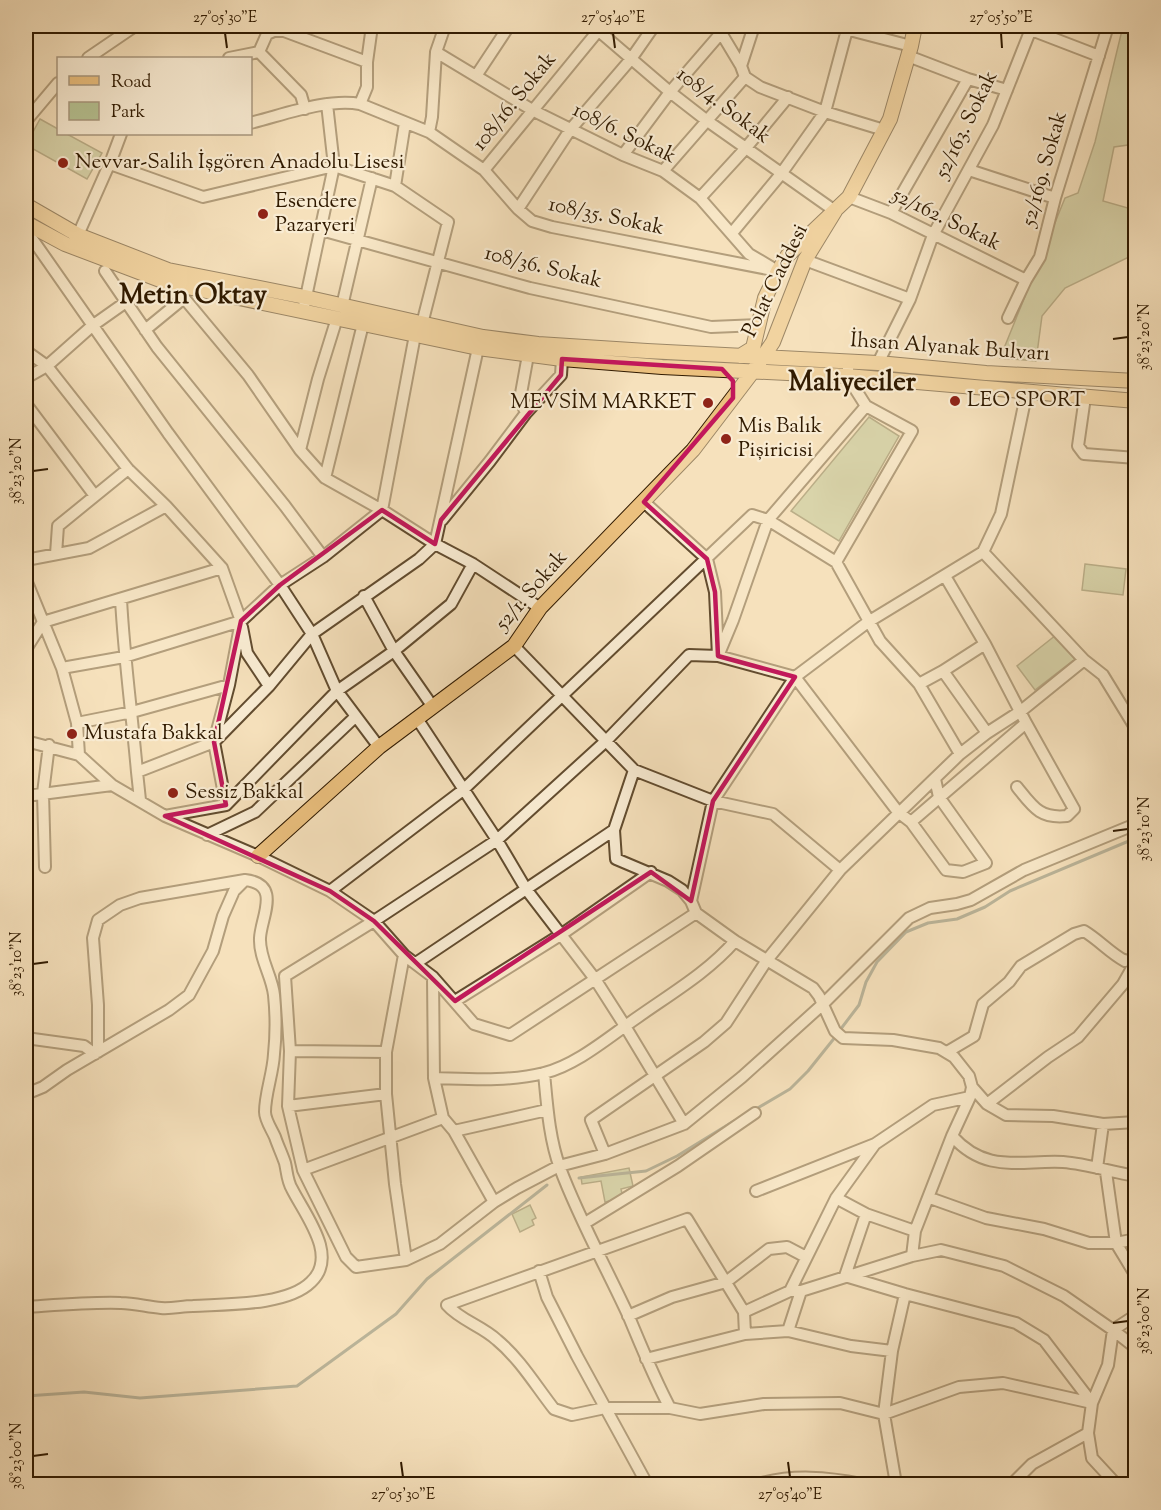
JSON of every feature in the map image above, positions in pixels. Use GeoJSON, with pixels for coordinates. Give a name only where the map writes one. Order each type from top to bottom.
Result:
{"type":"FeatureCollection","features":[{"type":"Feature","properties":{"kind":"main road","name":"Polat Caddesi"},"geometry":{"type":"LineString","coordinates":[[757,359],[759,326],[765,298],[788,255],[849,196],[890,119],[915,26]]}},
{"type":"Feature","properties":{"kind":"main road"},"geometry":{"type":"LineString","coordinates":[[26,205],[78,235],[168,270],[419,330]]}},
{"type":"Feature","properties":{"kind":"main road","name":"Polat Caddesi"},"geometry":{"type":"LineString","coordinates":[[757,359],[773,342],[805,260],[835,211]]}},
{"type":"Feature","properties":{"kind":"main road"},"geometry":{"type":"LineString","coordinates":[[26,223],[65,244],[168,283],[304,304]]}},
{"type":"Feature","properties":{"kind":"main road"},"geometry":{"type":"LineString","coordinates":[[339,312],[363,324],[419,330]]}},
{"type":"Feature","properties":{"kind":"main road","name":"Polat Caddesi"},"geometry":{"type":"LineString","coordinates":[[419,330],[538,344],[740,356],[757,359]]}},
{"type":"Feature","properties":{"kind":"main road","name":"İhsan Alyanak Bulvarı"},"geometry":{"type":"LineString","coordinates":[[419,330],[478,348],[562,359],[722,369],[757,359],[781,358],[848,369],[1027,391],[1136,400]]}},
{"type":"Feature","properties":{"kind":"main road"},"geometry":{"type":"LineString","coordinates":[[773,342],[781,358]]}},
{"type":"Feature","properties":{"kind":"main road","name":"İhsan Alyanak Bulvarı"},"geometry":{"type":"LineString","coordinates":[[757,359],[772,371],[848,369],[878,363],[986,373],[1136,381]]}},
{"type":"Feature","properties":{"kind":"main road","name":"52/1. Sokak"},"geometry":{"type":"LineString","coordinates":[[258,856],[379,747],[514,646],[540,608],[693,450],[733,398],[757,359]]}},
{"type":"Feature","properties":{"kind":"main road"},"geometry":{"type":"LineString","coordinates":[[722,369],[733,381],[733,398]]}},
{"type":"Feature","properties":{"kind":"street"},"geometry":{"type":"LineString","coordinates":[[89,57],[135,26]]}},
{"type":"Feature","properties":{"kind":"street"},"geometry":{"type":"LineString","coordinates":[[360,104],[367,87],[367,62],[372,26]]}},
{"type":"Feature","properties":{"kind":"street"},"geometry":{"type":"LineString","coordinates":[[429,132],[436,52],[446,26]]}},
{"type":"Feature","properties":{"kind":"street"},"geometry":{"type":"LineString","coordinates":[[476,76],[509,26]]}},
{"type":"Feature","properties":{"kind":"street"},"geometry":{"type":"LineString","coordinates":[[518,209],[570,130],[631,59],[654,26]]}},
{"type":"Feature","properties":{"kind":"street"},"geometry":{"type":"LineString","coordinates":[[741,66],[754,26]]}},
{"type":"Feature","properties":{"kind":"street"},"geometry":{"type":"LineString","coordinates":[[834,26],[847,28],[910,51],[968,79],[1007,90]]}},
{"type":"Feature","properties":{"kind":"street","name":"52/169. Sokak"},"geometry":{"type":"LineString","coordinates":[[1008,318],[1040,257],[1055,198],[1108,26]]}},
{"type":"Feature","properties":{"kind":"street"},"geometry":{"type":"LineString","coordinates":[[1026,27],[1099,56]]}},
{"type":"Feature","properties":{"kind":"street","name":"52/163. Sokak"},"geometry":{"type":"LineString","coordinates":[[878,363],[910,299],[933,235],[993,125],[1007,90],[1026,27]]}},
{"type":"Feature","properties":{"kind":"street","name":"108/4. Sokak"},"geometry":{"type":"LineString","coordinates":[[596,28],[706,120],[835,211]]}},
{"type":"Feature","properties":{"kind":"street","name":"108/16. Sokak"},"geometry":{"type":"LineString","coordinates":[[484,170],[534,111],[596,28]]}},
{"type":"Feature","properties":{"kind":"street"},"geometry":{"type":"LineString","coordinates":[[732,233],[781,174],[825,112],[847,28]]}},
{"type":"Feature","properties":{"kind":"street"},"geometry":{"type":"LineString","coordinates":[[623,155],[719,29],[745,77],[760,87],[825,112],[884,130]]}},
{"type":"Feature","properties":{"kind":"street"},"geometry":{"type":"LineString","coordinates":[[259,52],[268,30],[284,31],[367,62]]}},
{"type":"Feature","properties":{"kind":"street"},"geometry":{"type":"LineString","coordinates":[[234,57],[259,52]]}},
{"type":"Feature","properties":{"kind":"street"},"geometry":{"type":"LineString","coordinates":[[259,52],[301,95],[305,109]]}},
{"type":"Feature","properties":{"kind":"street","name":"108/6. Sokak"},"geometry":{"type":"LineString","coordinates":[[436,52],[570,130],[663,171],[700,198],[749,254],[778,271]]}},
{"type":"Feature","properties":{"kind":"street"},"geometry":{"type":"LineString","coordinates":[[663,171],[745,77]]}},
{"type":"Feature","properties":{"kind":"street"},"geometry":{"type":"LineString","coordinates":[[891,213],[968,79]]}},
{"type":"Feature","properties":{"kind":"street"},"geometry":{"type":"LineString","coordinates":[[26,121],[57,84]]}},
{"type":"Feature","properties":{"kind":"street"},"geometry":{"type":"LineString","coordinates":[[700,198],[746,149],[788,97]]}},
{"type":"Feature","properties":{"kind":"street","name":"108/35. Sokak"},"geometry":{"type":"LineString","coordinates":[[252,122],[327,104],[347,101],[360,104],[429,132],[484,170],[518,209],[532,221],[552,227],[778,271]]}},
{"type":"Feature","properties":{"kind":"street"},"geometry":{"type":"LineString","coordinates":[[304,304],[334,166],[327,104]]}},
{"type":"Feature","properties":{"kind":"street"},"geometry":{"type":"LineString","coordinates":[[395,186],[405,123]]}},
{"type":"Feature","properties":{"kind":"street"},"geometry":{"type":"LineString","coordinates":[[78,235],[121,135]]}},
{"type":"Feature","properties":{"kind":"street"},"geometry":{"type":"LineString","coordinates":[[62,668],[124,657],[241,621],[280,585],[323,557],[382,510],[419,330],[448,222],[395,186],[334,166],[203,197],[110,164]]}},
{"type":"Feature","properties":{"kind":"street"},"geometry":{"type":"LineString","coordinates":[[969,170],[1055,198]]}},
{"type":"Feature","properties":{"kind":"street"},"geometry":{"type":"LineString","coordinates":[[300,450],[318,379],[339,312],[372,178]]}},
{"type":"Feature","properties":{"kind":"street","name":"52/162. Sokak"},"geometry":{"type":"LineString","coordinates":[[849,196],[891,213],[1026,280]]}},
{"type":"Feature","properties":{"kind":"street"},"geometry":{"type":"LineString","coordinates":[[26,230],[168,434],[280,585],[312,634],[337,691],[379,747]]}},
{"type":"Feature","properties":{"kind":"street","name":"108/36. Sokak"},"geometry":{"type":"LineString","coordinates":[[321,230],[530,288],[711,327],[759,326]]}},
{"type":"Feature","properties":{"kind":"street"},"geometry":{"type":"LineString","coordinates":[[805,260],[910,299]]}},
{"type":"Feature","properties":{"kind":"street"},"geometry":{"type":"LineString","coordinates":[[105,271],[170,364],[285,506],[323,557]]}},
{"type":"Feature","properties":{"kind":"street"},"geometry":{"type":"LineString","coordinates":[[145,330],[184,298],[248,375],[300,450],[325,478],[473,564],[540,608]]}},
{"type":"Feature","properties":{"kind":"street"},"geometry":{"type":"LineString","coordinates":[[26,378],[47,366],[92,326],[126,302]]}},
{"type":"Feature","properties":{"kind":"street"},"geometry":{"type":"LineString","coordinates":[[325,478],[363,324]]}},
{"type":"Feature","properties":{"kind":"street"},"geometry":{"type":"LineString","coordinates":[[137,772],[214,742],[269,686],[312,634],[419,559],[435,544],[478,348]]}},
{"type":"Feature","properties":{"kind":"street"},"geometry":{"type":"LineString","coordinates":[[26,351],[47,366],[128,469],[166,506],[222,567],[241,621],[247,653],[269,686]]}},
{"type":"Feature","properties":{"kind":"street"},"geometry":{"type":"LineString","coordinates":[[526,413],[520,399],[528,354]]}},
{"type":"Feature","properties":{"kind":"street"},"geometry":{"type":"LineString","coordinates":[[441,520],[526,413],[561,375],[562,359]]}},
{"type":"Feature","properties":{"kind":"street"},"geometry":{"type":"LineString","coordinates":[[836,562],[912,431],[866,406],[848,369]]}},
{"type":"Feature","properties":{"kind":"street"},"geometry":{"type":"LineString","coordinates":[[26,382],[26,402],[95,496]]}},
{"type":"Feature","properties":{"kind":"street"},"geometry":{"type":"LineString","coordinates":[[690,901],[713,801],[795,677],[868,622],[983,552],[1002,514],[1027,391]]}},
{"type":"Feature","properties":{"kind":"street"},"geometry":{"type":"LineString","coordinates":[[1085,397],[1078,446],[1084,454],[1136,458]]}},
{"type":"Feature","properties":{"kind":"street"},"geometry":{"type":"LineString","coordinates":[[718,656],[768,520],[866,406]]}},
{"type":"Feature","properties":{"kind":"street"},"geometry":{"type":"LineString","coordinates":[[56,554],[58,526],[128,469]]}},
{"type":"Feature","properties":{"kind":"street"},"geometry":{"type":"LineString","coordinates":[[644,502],[707,559],[715,592],[718,656]]}},
{"type":"Feature","properties":{"kind":"street"},"geometry":{"type":"LineString","coordinates":[[26,560],[89,548],[166,506]]}},
{"type":"Feature","properties":{"kind":"street"},"geometry":{"type":"LineString","coordinates":[[330,891],[463,790],[752,515],[768,520],[836,562],[879,640],[919,684],[960,754]]}},
{"type":"Feature","properties":{"kind":"street"},"geometry":{"type":"LineString","coordinates":[[983,552],[1084,660],[1102,675],[1136,729]]}},
{"type":"Feature","properties":{"kind":"street"},"geometry":{"type":"LineString","coordinates":[[165,816],[226,805],[337,691],[394,651],[451,604],[473,564]]}},
{"type":"Feature","properties":{"kind":"street"},"geometry":{"type":"LineString","coordinates":[[26,649],[43,622],[222,567]]}},
{"type":"Feature","properties":{"kind":"street"},"geometry":{"type":"LineString","coordinates":[[945,576],[1026,723],[1034,733],[1074,809],[1067,816],[1046,815],[1029,802],[1017,787]]}},
{"type":"Feature","properties":{"kind":"street"},"geometry":{"type":"LineString","coordinates":[[26,580],[62,668],[77,723],[79,755]]}},
{"type":"Feature","properties":{"kind":"street"},"geometry":{"type":"LineString","coordinates":[[364,596],[394,651],[433,707]]}},
{"type":"Feature","properties":{"kind":"street"},"geometry":{"type":"LineString","coordinates":[[121,599],[124,657],[132,712],[140,800]]}},
{"type":"Feature","properties":{"kind":"street"},"geometry":{"type":"LineString","coordinates":[[226,805],[214,742],[229,685],[241,621]]}},
{"type":"Feature","properties":{"kind":"street"},"geometry":{"type":"LineString","coordinates":[[919,684],[984,644]]}},
{"type":"Feature","properties":{"kind":"street"},"geometry":{"type":"LineString","coordinates":[[514,646],[634,770],[713,801],[773,814],[840,870]]}},
{"type":"Feature","properties":{"kind":"street"},"geometry":{"type":"LineString","coordinates":[[934,779],[939,797],[986,863],[963,872],[946,870],[911,822],[898,812],[795,677],[718,656],[689,655],[607,740],[497,840],[285,976],[290,1052],[288,1106],[303,1170],[339,1246],[356,1267],[406,1260],[440,1244],[494,1202],[559,1166],[604,1154],[684,1124],[742,1077],[823,1004],[909,918],[930,908],[971,900],[1024,870],[1136,824]]}},
{"type":"Feature","properties":{"kind":"street"},"geometry":{"type":"LineString","coordinates":[[604,1154],[591,1120],[704,1042],[726,1023],[767,960],[840,870],[960,754],[1021,711],[1084,660]]}},
{"type":"Feature","properties":{"kind":"street"},"geometry":{"type":"LineString","coordinates":[[943,671],[987,733]]}},
{"type":"Feature","properties":{"kind":"street"},"geometry":{"type":"LineString","coordinates":[[77,723],[132,712],[229,685]]}},
{"type":"Feature","properties":{"kind":"street"},"geometry":{"type":"LineString","coordinates":[[207,835],[255,812],[355,717]]}},
{"type":"Feature","properties":{"kind":"street"},"geometry":{"type":"LineString","coordinates":[[418,720],[497,840],[526,889],[595,979],[626,1026],[684,1124]]}},
{"type":"Feature","properties":{"kind":"street"},"geometry":{"type":"LineString","coordinates":[[911,822],[1026,723]]}},
{"type":"Feature","properties":{"kind":"street"},"geometry":{"type":"LineString","coordinates":[[26,741],[79,755],[112,785],[165,816],[258,856],[330,891],[374,921],[404,955],[434,977],[474,1024],[510,1035],[696,913]]}},
{"type":"Feature","properties":{"kind":"street"},"geometry":{"type":"LineString","coordinates":[[45,867],[43,792],[49,746]]}},
{"type":"Feature","properties":{"kind":"street"},"geometry":{"type":"LineString","coordinates":[[634,770],[614,830],[616,859],[651,872],[681,891],[690,901],[696,913],[735,941],[813,988],[839,1034],[911,1042],[947,1052],[962,1065],[971,1092],[1006,1115],[1053,1116],[1103,1124],[1136,1122]]}},
{"type":"Feature","properties":{"kind":"street"},"geometry":{"type":"LineString","coordinates":[[26,796],[43,792],[112,785]]}},
{"type":"Feature","properties":{"kind":"street"},"geometry":{"type":"LineString","coordinates":[[26,790],[43,792]]}},
{"type":"Feature","properties":{"kind":"street"},"geometry":{"type":"LineString","coordinates":[[416,963],[614,830]]}},
{"type":"Feature","properties":{"kind":"street"},"geometry":{"type":"LineString","coordinates":[[455,1001],[562,934],[651,872]]}},
{"type":"Feature","properties":{"kind":"street"},"geometry":{"type":"LineString","coordinates":[[26,1094],[43,1087],[169,1010],[189,995],[213,951],[223,916],[234,891],[245,880]]}},
{"type":"Feature","properties":{"kind":"street"},"geometry":{"type":"LineString","coordinates":[[26,1307],[98,1303],[124,1303],[163,1308],[236,1305],[270,1300],[294,1293],[310,1284],[321,1270],[320,1244],[290,1187],[284,1161],[264,1115],[274,1055],[275,1031],[274,994],[262,953],[260,937],[267,897],[263,887],[255,881],[245,880],[140,898],[120,905],[98,920],[93,938],[98,1005],[97,1053]]}},
{"type":"Feature","properties":{"kind":"street"},"geometry":{"type":"LineString","coordinates":[[947,1052],[974,1036],[984,1004],[1008,982],[1021,966],[1074,934],[1084,931],[1096,938],[1113,955],[1125,961],[1136,959]]}},
{"type":"Feature","properties":{"kind":"street"},"geometry":{"type":"LineString","coordinates":[[434,1078],[490,1079],[544,1073],[560,1067],[599,1046],[708,967],[735,941]]}},
{"type":"Feature","properties":{"kind":"street"},"geometry":{"type":"LineString","coordinates":[[404,955],[386,1052],[386,1094],[394,1184],[406,1260]]}},
{"type":"Feature","properties":{"kind":"street"},"geometry":{"type":"LineString","coordinates":[[987,1104],[1078,1037],[1123,984],[1136,959]]}},
{"type":"Feature","properties":{"kind":"street"},"geometry":{"type":"LineString","coordinates":[[434,977],[434,1078],[444,1118],[454,1131],[494,1202]]}},
{"type":"Feature","properties":{"kind":"street"},"geometry":{"type":"LineString","coordinates":[[26,1038],[84,1046],[97,1053]]}},
{"type":"Feature","properties":{"kind":"street"},"geometry":{"type":"LineString","coordinates":[[290,1052],[386,1052]]}},
{"type":"Feature","properties":{"kind":"street"},"geometry":{"type":"LineString","coordinates":[[544,1073],[547,1110],[559,1166],[670,1408]]}},
{"type":"Feature","properties":{"kind":"street"},"geometry":{"type":"LineString","coordinates":[[912,1256],[915,1231],[971,1092]]}},
{"type":"Feature","properties":{"kind":"street"},"geometry":{"type":"LineString","coordinates":[[756,1191],[875,1144],[933,1105],[971,1092]]}},
{"type":"Feature","properties":{"kind":"street"},"geometry":{"type":"LineString","coordinates":[[288,1106],[386,1094]]}},
{"type":"Feature","properties":{"kind":"street"},"geometry":{"type":"LineString","coordinates":[[454,1131],[547,1110]]}},
{"type":"Feature","properties":{"kind":"street"},"geometry":{"type":"LineString","coordinates":[[585,1223],[668,1172],[755,1113]]}},
{"type":"Feature","properties":{"kind":"street"},"geometry":{"type":"LineString","coordinates":[[303,1170],[444,1118]]}},
{"type":"Feature","properties":{"kind":"street"},"geometry":{"type":"LineString","coordinates":[[1103,1124],[1101,1170],[1116,1243],[1136,1276]]}},
{"type":"Feature","properties":{"kind":"street"},"geometry":{"type":"LineString","coordinates":[[952,1136],[973,1155],[1007,1164],[1064,1162],[1136,1176]]}},
{"type":"Feature","properties":{"kind":"street"},"geometry":{"type":"LineString","coordinates":[[788,1331],[795,1291],[806,1257],[836,1198],[875,1144]]}},
{"type":"Feature","properties":{"kind":"street"},"geometry":{"type":"LineString","coordinates":[[836,1198],[866,1214],[915,1231]]}},
{"type":"Feature","properties":{"kind":"street"},"geometry":{"type":"LineString","coordinates":[[930,1198],[986,1218],[1044,1229],[1089,1243],[1116,1243],[1136,1239]]}},
{"type":"Feature","properties":{"kind":"street"},"geometry":{"type":"LineString","coordinates":[[845,1276],[866,1214]]}},
{"type":"Feature","properties":{"kind":"street"},"geometry":{"type":"LineString","coordinates":[[745,1334],[744,1312],[687,1219],[447,1305],[454,1312],[488,1332],[504,1346],[554,1409],[572,1415],[605,1408],[670,1408],[700,1414],[764,1404],[840,1403],[884,1414],[959,1387],[1004,1383],[1092,1403]]}},
{"type":"Feature","properties":{"kind":"street"},"geometry":{"type":"LineString","coordinates":[[628,1316],[672,1297],[726,1282],[769,1250],[787,1247],[806,1257]]}},
{"type":"Feature","properties":{"kind":"street"},"geometry":{"type":"LineString","coordinates":[[744,1312],[795,1291],[912,1256],[941,1250],[1004,1266],[1064,1296],[1136,1348]]}},
{"type":"Feature","properties":{"kind":"street"},"geometry":{"type":"LineString","coordinates":[[539,1271],[547,1297],[647,1485]]}},
{"type":"Feature","properties":{"kind":"street"},"geometry":{"type":"LineString","coordinates":[[845,1276],[1016,1323],[1044,1340],[1092,1403]]}},
{"type":"Feature","properties":{"kind":"street"},"geometry":{"type":"LineString","coordinates":[[896,1485],[884,1414],[892,1351],[905,1294]]}},
{"type":"Feature","properties":{"kind":"street"},"geometry":{"type":"LineString","coordinates":[[1116,1485],[1092,1458],[1088,1433],[1092,1403],[1108,1365],[1113,1330],[1136,1315]]}},
{"type":"Feature","properties":{"kind":"street"},"geometry":{"type":"LineString","coordinates":[[646,1359],[745,1334],[788,1331],[851,1346],[892,1351]]}},
{"type":"Feature","properties":{"kind":"street"},"geometry":{"type":"LineString","coordinates":[[1012,1485],[1032,1464],[1088,1433]]}},
{"type":"Feature","properties":{"kind":"street"},"geometry":{"type":"LineString","coordinates":[[762,1484],[791,1478],[822,1477],[862,1485]]}},
{"type":"Feature","properties":{"kind":"highlighted area"},"geometry":{"type":"Polygon","coordinates":[[[562,359],[722,369],[733,381],[733,398],[644,502],[707,559],[715,592],[718,656],[795,677],[713,801],[691,901],[651,872],[455,1001],[374,921],[330,891],[165,816],[226,805],[214,742],[241,621],[280,585],[382,510],[435,544],[441,520],[561,375],[562,359]]]}},
{"type":"Feature","properties":{"kind":"green space"},"geometry":{"type":"Polygon","coordinates":[[[1123,26],[1135,26],[1135,144],[1114,147],[1103,201],[1135,210],[1135,254],[1065,288],[1042,316],[1036,361],[1000,358],[1065,198],[1078,193],[1095,142],[1123,26]]]}},
{"type":"Feature","properties":{"kind":"green space"},"geometry":{"type":"Polygon","coordinates":[[[40,119],[57,128],[57,135],[69,135],[102,153],[87,179],[26,145],[40,119]]]}},
{"type":"Feature","properties":{"kind":"green space"},"geometry":{"type":"Polygon","coordinates":[[[869,417],[899,436],[839,541],[791,511],[869,417]]]}},
{"type":"Feature","properties":{"kind":"green space"},"geometry":{"type":"Polygon","coordinates":[[[1085,564],[1126,569],[1123,595],[1082,590],[1085,564]]]}},
{"type":"Feature","properties":{"kind":"green space"},"geometry":{"type":"Polygon","coordinates":[[[1056,635],[1075,659],[1035,690],[1017,666],[1056,635]]]}},
{"type":"Feature","properties":{"kind":"green space"},"geometry":{"type":"Polygon","coordinates":[[[629,1168],[633,1186],[621,1189],[623,1198],[605,1202],[601,1181],[582,1184],[581,1177],[629,1168]]]}},
{"type":"Feature","properties":{"kind":"green space"},"geometry":{"type":"Polygon","coordinates":[[[530,1205],[536,1218],[532,1220],[534,1225],[520,1232],[512,1214],[530,1205]]]}},
{"type":"Feature","properties":{"kind":"waterway"},"geometry":{"type":"LineString","coordinates":[[840,1030],[859,1005],[866,982],[877,962],[906,932],[928,923],[957,919],[985,907],[1010,891],[1136,838]]}},
{"type":"Feature","properties":{"kind":"waterway"},"geometry":{"type":"LineString","coordinates":[[756,1109],[790,1089],[836,1036]]}},
{"type":"Feature","properties":{"kind":"waterway"},"geometry":{"type":"LineString","coordinates":[[579,1178],[646,1171],[677,1156],[734,1121]]}},
{"type":"Feature","properties":{"kind":"waterway"},"geometry":{"type":"LineString","coordinates":[[26,1396],[84,1392],[140,1398],[297,1386],[396,1314],[427,1279],[547,1185]]}},
{"type":"Feature","properties":{"kind":"place","name":"Nevvar-Salih İşgören Anadolu Lisesi"},"geometry":{"type":"Point","coordinates":[63,163]}},
{"type":"Feature","properties":{"kind":"place","name":"Esendere Pazaryeri"},"geometry":{"type":"Point","coordinates":[263,214]}},
{"type":"Feature","properties":{"kind":"place","name":"LEO SPORT"},"geometry":{"type":"Point","coordinates":[955,401]}},
{"type":"Feature","properties":{"kind":"place","name":"MEVSİM MARKET"},"geometry":{"type":"Point","coordinates":[708,403]}},
{"type":"Feature","properties":{"kind":"place","name":"Mis Balık Pişiricisi"},"geometry":{"type":"Point","coordinates":[726,439]}},
{"type":"Feature","properties":{"kind":"place","name":"Mustafa Bakkal"},"geometry":{"type":"Point","coordinates":[72,734]}},
{"type":"Feature","properties":{"kind":"place","name":"Sessiz Bakkal"},"geometry":{"type":"Point","coordinates":[173,793]}},
{"type":"Feature","properties":{"kind":"district","name":"Metin Oktay"},"geometry":{"type":"Point","coordinates":[193,296]}},
{"type":"Feature","properties":{"kind":"district","name":"Maliyeciler"},"geometry":{"type":"Point","coordinates":[852,383]}}]}
